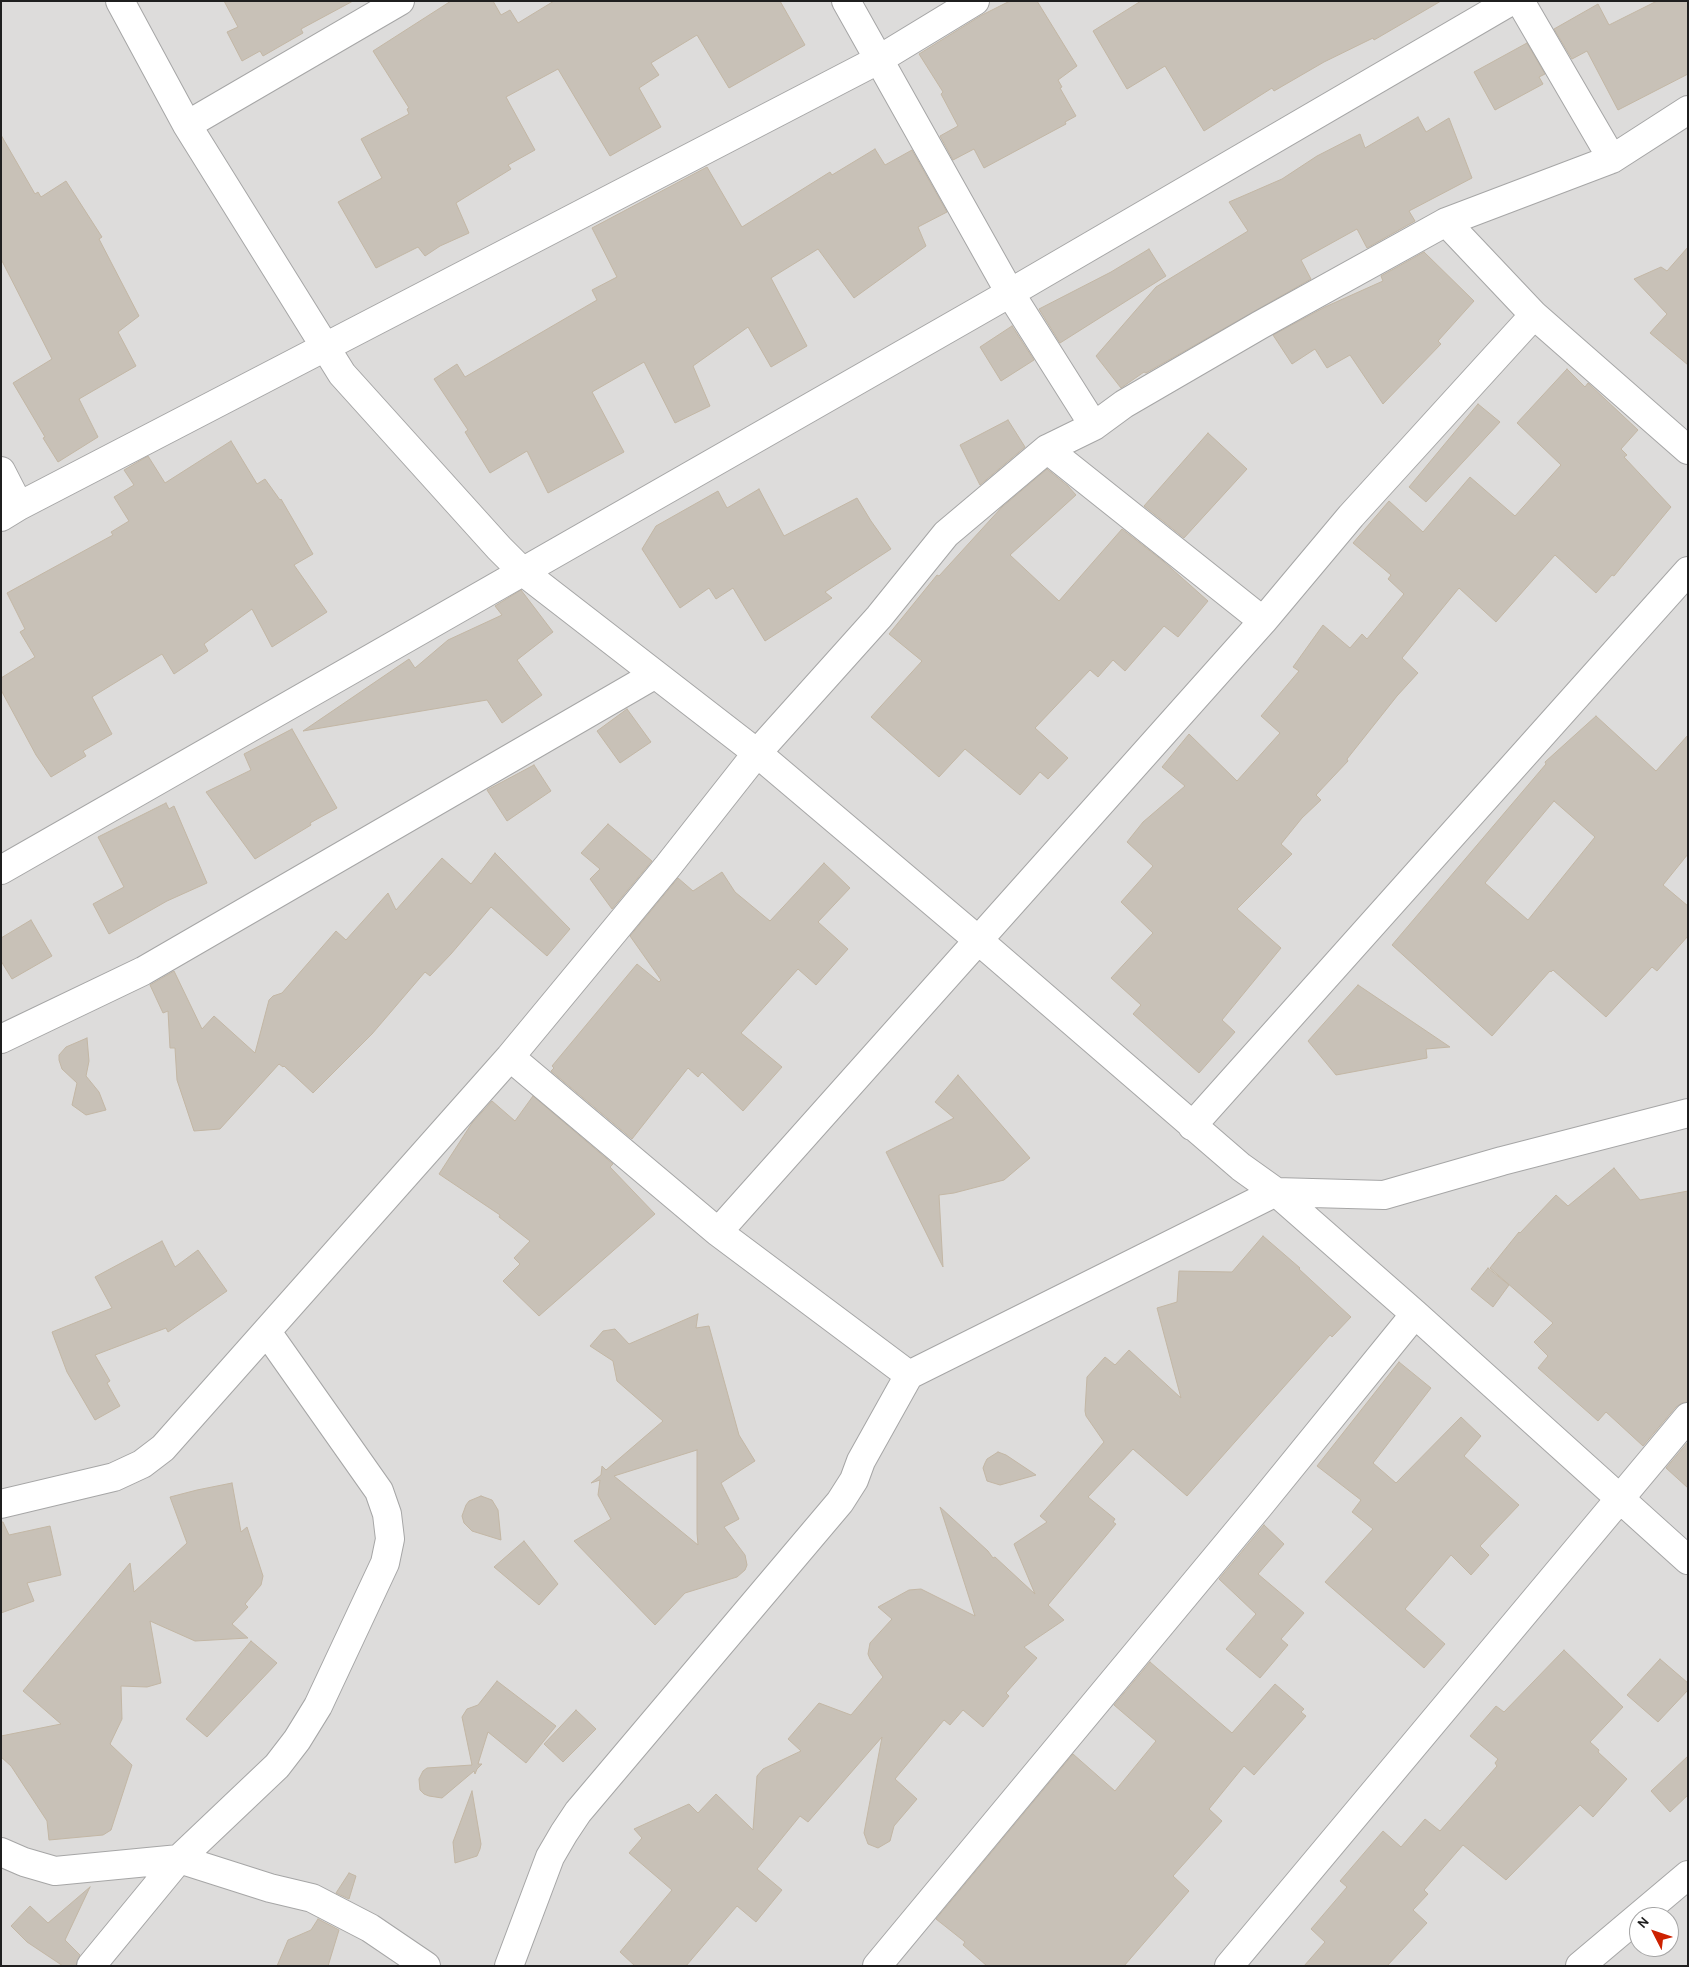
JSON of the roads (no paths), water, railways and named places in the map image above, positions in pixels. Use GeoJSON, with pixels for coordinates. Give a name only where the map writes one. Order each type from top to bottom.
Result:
{"type":"FeatureCollection","features":[{"type":"Feature","properties":{"kind":"street"},"geometry":{"type":"LineString","coordinates":[[120,1],[187,125],[324,348],[352,386],[522,571],[757,753],[978,940],[1240,1167],[1276,1192],[1415,1314],[1688,1560]]}},
{"type":"Feature","properties":{"kind":"street"},"geometry":{"type":"LineString","coordinates":[[187,125],[400,1]]}},
{"type":"Feature","properties":{"kind":"street"},"geometry":{"type":"LineString","coordinates":[[846,1],[1010,293],[1094,426]]}},
{"type":"Feature","properties":{"kind":"street"},"geometry":{"type":"LineString","coordinates":[[1,471],[10,512],[878,60],[975,1]]}},
{"type":"Feature","properties":{"kind":"street"},"geometry":{"type":"LineString","coordinates":[[1,870],[1010,293],[1511,1]]}},
{"type":"Feature","properties":{"kind":"street"},"geometry":{"type":"LineString","coordinates":[[1520,1],[1612,159]]}},
{"type":"Feature","properties":{"kind":"street"},"geometry":{"type":"LineString","coordinates":[[1,1504],[114,1477],[142,1464],[168,1442],[510,1057],[668,866],[757,753],[879,617],[946,534],[1047,449],[1094,426],[1124,404],[1260,325],[1446,222],[1612,159],[1688,110]]}},
{"type":"Feature","properties":{"kind":"street"},"geometry":{"type":"LineString","coordinates":[[1446,222],[1534,315],[1688,450]]}},
{"type":"Feature","properties":{"kind":"street"},"geometry":{"type":"LineString","coordinates":[[718,1232],[1264,621],[1352,516],[1534,315]]}},
{"type":"Feature","properties":{"kind":"street"},"geometry":{"type":"LineString","coordinates":[[1047,449],[1264,621]]}},
{"type":"Feature","properties":{"kind":"street"},"geometry":{"type":"LineString","coordinates":[[1192,1126],[1688,571]]}},
{"type":"Feature","properties":{"kind":"street"},"geometry":{"type":"LineString","coordinates":[[1,1039],[143,971],[654,675]]}},
{"type":"Feature","properties":{"kind":"street"},"geometry":{"type":"LineString","coordinates":[[510,1057],[718,1232],[908,1375]]}},
{"type":"Feature","properties":{"kind":"street"},"geometry":{"type":"LineString","coordinates":[[509,1966],[550,1857],[578,1812],[840,1502],[854,1480],[861,1461],[908,1375],[1276,1192],[1384,1195],[1502,1161],[1688,1113]]}},
{"type":"Feature","properties":{"kind":"street"},"geometry":{"type":"LineString","coordinates":[[877,1966],[1259,1506],[1415,1314]]}},
{"type":"Feature","properties":{"kind":"street"},"geometry":{"type":"LineString","coordinates":[[91,1966],[179,1859],[277,1766],[298,1740],[318,1706],[385,1563],[390,1539],[387,1514],[379,1491],[267,1332]]}},
{"type":"Feature","properties":{"kind":"street"},"geometry":{"type":"LineString","coordinates":[[1229,1966],[1688,1417]]}},
{"type":"Feature","properties":{"kind":"street"},"geometry":{"type":"LineString","coordinates":[[1,1852],[24,1862],[54,1871],[179,1859],[270,1888],[312,1898],[370,1928],[426,1966]]}},
{"type":"Feature","properties":{"kind":"street"},"geometry":{"type":"LineString","coordinates":[[1580,1966],[1688,1875]]}}]}
